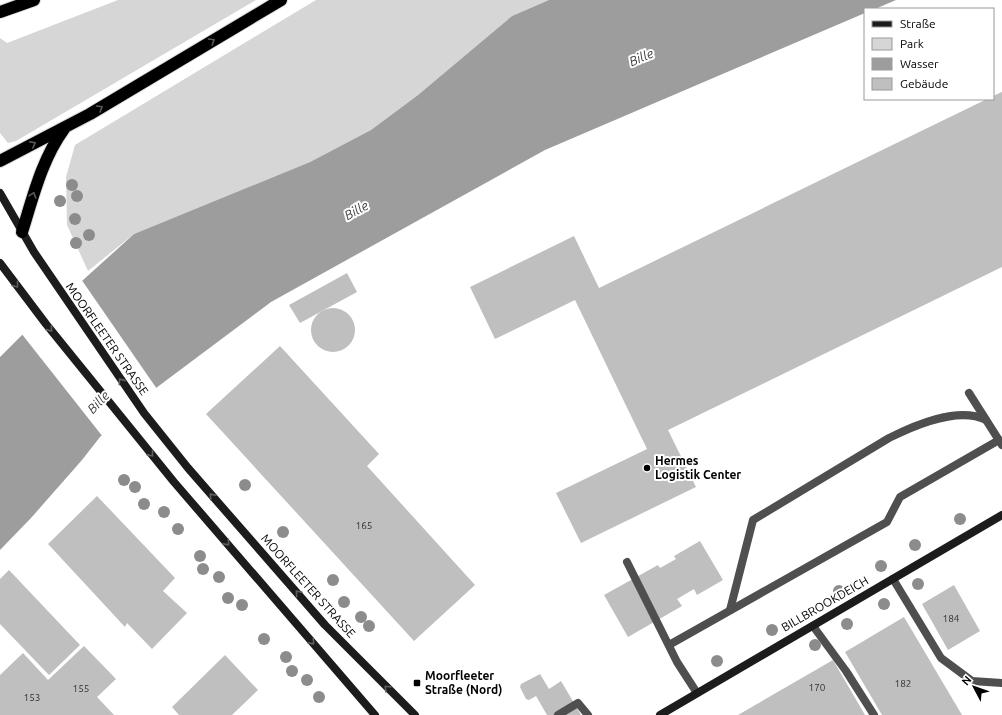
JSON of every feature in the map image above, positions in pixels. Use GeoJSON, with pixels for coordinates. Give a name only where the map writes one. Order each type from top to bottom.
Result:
{"type":"FeatureCollection","features":[{"type":"Feature","properties":{"kind":"highway"},"geometry":{"type":"LineString","coordinates":[[0,12],[34,0]]}},
{"type":"Feature","properties":{"kind":"highway"},"geometry":{"type":"LineString","coordinates":[[0,161],[90,114],[281,0]]}},
{"type":"Feature","properties":{"kind":"highway"},"geometry":{"type":"LineString","coordinates":[[22,232],[45,162],[57,139],[66,127]]}},
{"type":"Feature","properties":{"kind":"main road"},"geometry":{"type":"LineString","coordinates":[[0,193],[22,232]]}},
{"type":"Feature","properties":{"kind":"main road","name":"MOORFLEETER STRASSE"},"geometry":{"type":"LineString","coordinates":[[22,232],[51,278],[144,413],[188,468],[325,625],[415,715]]}},
{"type":"Feature","properties":{"kind":"main road"},"geometry":{"type":"LineString","coordinates":[[0,263],[128,427],[375,715]]}},
{"type":"Feature","properties":{"kind":"main road","name":"BILLBROOKDEICH"},"geometry":{"type":"LineString","coordinates":[[660,715],[1002,515]]}},
{"type":"Feature","properties":{"kind":"lane"},"geometry":{"type":"LineString","coordinates":[[669,645],[887,522],[900,497],[1000,442],[969,394]]}},
{"type":"Feature","properties":{"kind":"lane"},"geometry":{"type":"LineString","coordinates":[[730,610],[753,520],[889,438],[910,427],[957,415],[970,415],[986,420]]}},
{"type":"Feature","properties":{"kind":"lane"},"geometry":{"type":"LineString","coordinates":[[626,562],[677,662],[697,693]]}},
{"type":"Feature","properties":{"kind":"lane"},"geometry":{"type":"LineString","coordinates":[[893,579],[941,658],[972,681],[1002,683]]}},
{"type":"Feature","properties":{"kind":"lane"},"geometry":{"type":"LineString","coordinates":[[813,626],[846,671],[874,715]]}},
{"type":"Feature","properties":{"kind":"lane"},"geometry":{"type":"LineString","coordinates":[[558,715],[578,703],[588,715]]}},
{"type":"Feature","properties":{"kind":"green space"},"geometry":{"type":"Polygon","coordinates":[[[118,0],[256,0],[16,141],[8,143],[0,133],[0,38],[7,43],[118,0]]]}},
{"type":"Feature","properties":{"kind":"green space"},"geometry":{"type":"Polygon","coordinates":[[[316,0],[549,0],[512,16],[418,95],[371,130],[310,162],[134,234],[88,271],[67,225],[66,177],[75,145],[316,0]]]}},
{"type":"Feature","properties":{"kind":"water","name":"Bille"},"geometry":{"type":"Polygon","coordinates":[[[549,0],[896,0],[877,8],[864,8],[864,13],[545,150],[271,302],[156,388],[100,437],[82,460],[31,518],[0,550],[0,357],[21,336],[134,234],[310,162],[371,130],[418,95],[512,16],[549,0]]]}},
{"type":"Feature","properties":{"kind":"pier"},"geometry":{"type":"Polygon","coordinates":[[[81,279],[157,389],[103,437],[21,333],[81,279]]]}},
{"type":"Feature","properties":{"kind":"building"},"geometry":{"type":"Polygon","coordinates":[[[1002,92],[1002,267],[668,430],[696,487],[581,543],[556,493],[647,449],[575,300],[495,339],[470,287],[574,236],[599,288],[985,100],[994,100],[994,96],[1002,92]]]}},
{"type":"Feature","properties":{"kind":"building"},"geometry":{"type":"Polygon","coordinates":[[[347,273],[357,292],[300,323],[289,305],[347,273]]]}},
{"type":"Feature","properties":{"kind":"building"},"geometry":{"type":"Polygon","coordinates":[[[333,308],[345,312],[351,318],[355,330],[351,342],[345,348],[333,352],[321,348],[315,342],[311,330],[315,318],[321,312],[333,308]]]}},
{"type":"Feature","properties":{"kind":"building"},"geometry":{"type":"Polygon","coordinates":[[[280,346],[379,454],[367,466],[475,585],[414,641],[206,414],[280,346]]]}},
{"type":"Feature","properties":{"kind":"building"},"geometry":{"type":"Polygon","coordinates":[[[97,496],[175,578],[163,591],[187,613],[152,649],[127,623],[125,627],[48,544],[97,496]]]}},
{"type":"Feature","properties":{"kind":"building"},"geometry":{"type":"Polygon","coordinates":[[[700,541],[723,580],[697,595],[694,589],[677,599],[682,606],[628,637],[604,595],[658,565],[660,568],[676,559],[674,556],[700,541]]]}},
{"type":"Feature","properties":{"kind":"building"},"geometry":{"type":"Polygon","coordinates":[[[9,570],[80,645],[49,675],[0,624],[0,579],[9,570]]]}},
{"type":"Feature","properties":{"kind":"building"},"geometry":{"type":"Polygon","coordinates":[[[954,585],[980,631],[948,650],[922,604],[954,585]]]}},
{"type":"Feature","properties":{"kind":"building"},"geometry":{"type":"Polygon","coordinates":[[[904,617],[962,715],[882,715],[845,652],[904,617]]]}},
{"type":"Feature","properties":{"kind":"building"},"geometry":{"type":"Polygon","coordinates":[[[84,646],[116,679],[97,697],[114,715],[0,715],[0,675],[23,653],[48,680],[84,646]]]}},
{"type":"Feature","properties":{"kind":"building"},"geometry":{"type":"Polygon","coordinates":[[[225,655],[258,690],[232,715],[179,715],[172,707],[225,655]]]}},
{"type":"Feature","properties":{"kind":"building"},"geometry":{"type":"Polygon","coordinates":[[[833,660],[865,715],[738,715],[833,660]]]}},
{"type":"Feature","properties":{"kind":"building"},"geometry":{"type":"Polygon","coordinates":[[[540,674],[549,689],[561,681],[581,715],[547,715],[536,696],[529,700],[526,699],[520,687],[521,684],[540,674]]]}},
{"type":"Feature","properties":{"kind":"place","name":"Hermes Logistik Center"},"geometry":{"type":"Point","coordinates":[647,468]}},
{"type":"Feature","properties":{"kind":"place","name":"Moorfleeter Straße (Nord)"},"geometry":{"type":"Point","coordinates":[417,683]}}]}
